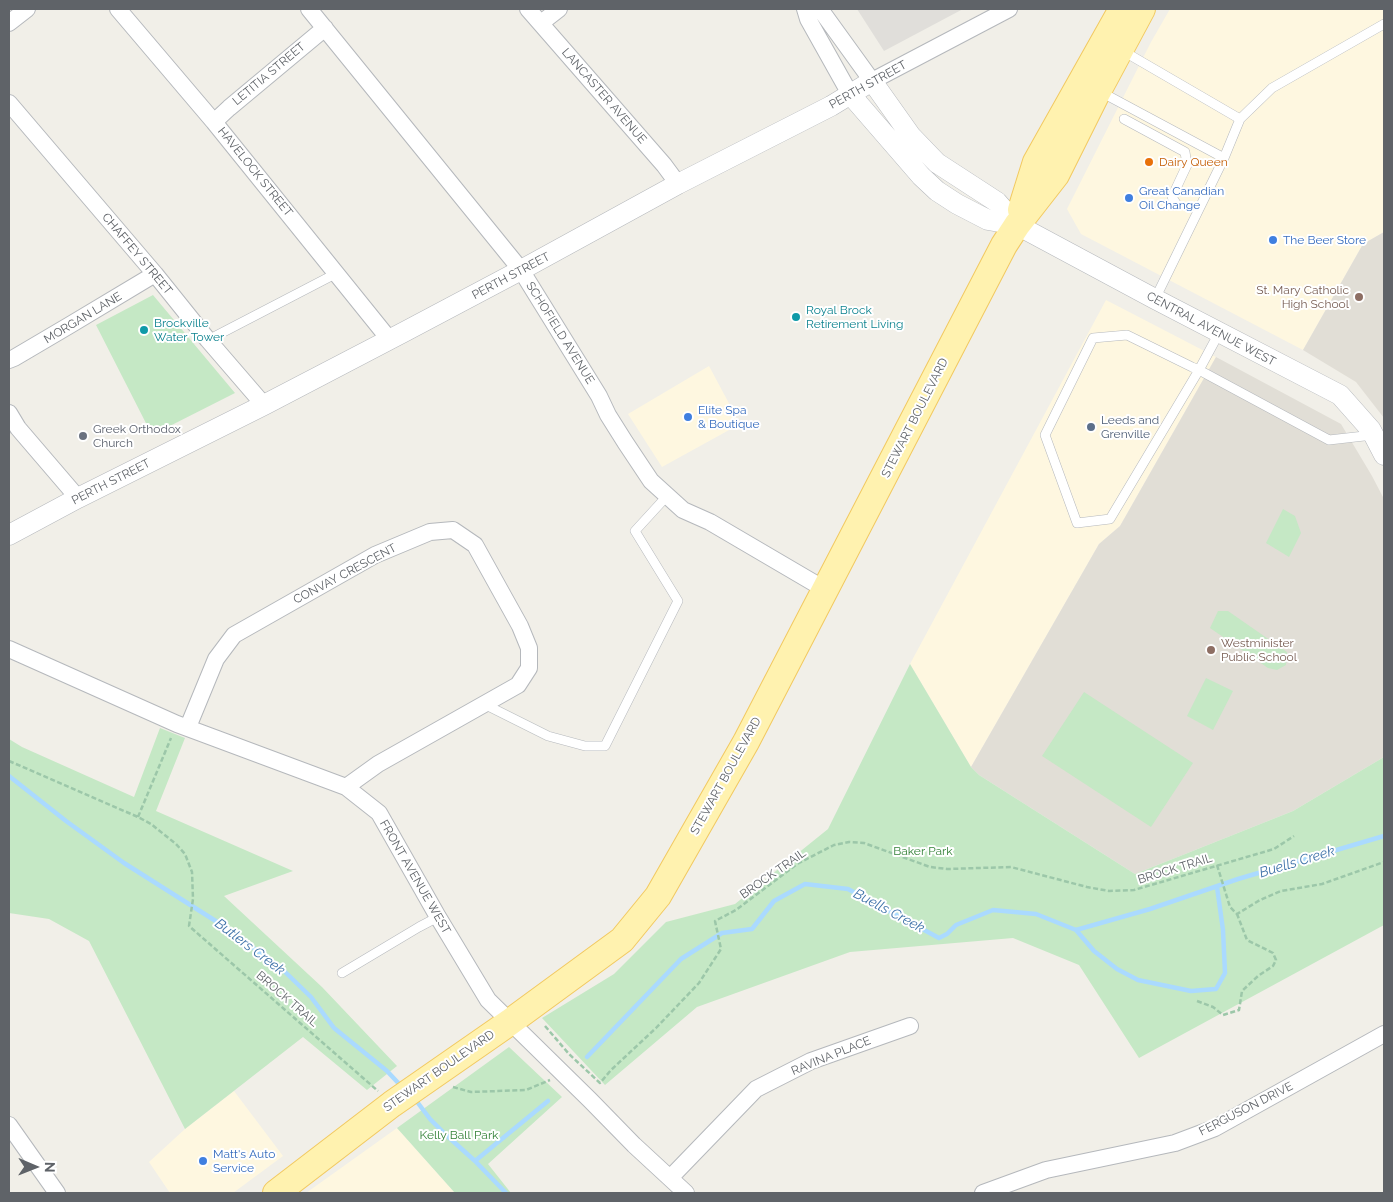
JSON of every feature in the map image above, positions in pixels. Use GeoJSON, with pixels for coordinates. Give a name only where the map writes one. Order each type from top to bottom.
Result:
{"type":"FeatureCollection","features":[{"type":"Feature","properties":{"kind":"main road","name":"STEWART BOULEVARD"},"geometry":{"type":"LineString","coordinates":[[1089,87],[1122,9]]}},
{"type":"Feature","properties":{"kind":"main road","name":"STEWART BOULEVARD"},"geometry":{"type":"LineString","coordinates":[[282,1191],[384,1097],[438,1082],[510,1022],[622,940],[658,896],[746,742],[1016,225],[1036,162],[1089,87],[1120,50],[1142,9]]}},
{"type":"Feature","properties":{"kind":"street"},"geometry":{"type":"LineString","coordinates":[[9,23],[27,9]]}},
{"type":"Feature","properties":{"kind":"street","name":"HAVELOCK STREET"},"geometry":{"type":"LineString","coordinates":[[118,9],[214,122],[390,339]]}},
{"type":"Feature","properties":{"kind":"street","name":"SCHOFIELD AVENUE"},"geometry":{"type":"LineString","coordinates":[[309,9],[522,270],[650,481],[683,510],[710,522],[826,590]]}},
{"type":"Feature","properties":{"kind":"street","name":"LANCASTER AVENUE"},"geometry":{"type":"LineString","coordinates":[[528,9],[664,165],[678,184]]}},
{"type":"Feature","properties":{"kind":"street"},"geometry":{"type":"LineString","coordinates":[[541,23],[559,9]]}},
{"type":"Feature","properties":{"kind":"street","name":"CENTRAL AVENUE WEST"},"geometry":{"type":"LineString","coordinates":[[805,9],[808,20],[850,94],[921,176],[937,191],[988,220],[1016,225],[1340,396],[1373,435],[1384,455]]}},
{"type":"Feature","properties":{"kind":"street","name":"CENTRAL AVENUE WEST"},"geometry":{"type":"LineString","coordinates":[[820,9],[911,136],[937,163],[997,202],[1016,225]]}},
{"type":"Feature","properties":{"kind":"street","name":"PERTH STREET"},"geometry":{"type":"LineString","coordinates":[[9,535],[78,498],[264,405],[522,270],[678,184],[755,145],[1009,9]]}},
{"type":"Feature","properties":{"kind":"street","name":"LETITIA STREET"},"geometry":{"type":"LineString","coordinates":[[214,122],[325,28]]}},
{"type":"Feature","properties":{"kind":"street","name":"CHAFFEY STREET"},"geometry":{"type":"LineString","coordinates":[[9,103],[264,405]]}},
{"type":"Feature","properties":{"kind":"street","name":"MORGAN LANE"},"geometry":{"type":"LineString","coordinates":[[9,360],[155,274]]}},
{"type":"Feature","properties":{"kind":"street"},"geometry":{"type":"LineString","coordinates":[[9,413],[18,428],[78,498]]}},
{"type":"Feature","properties":{"kind":"street","name":"CONVAY CRESCENT"},"geometry":{"type":"LineString","coordinates":[[183,726],[216,659],[234,635],[374,555],[430,532],[453,530],[475,545],[520,626],[529,648],[529,668],[518,685],[378,764],[346,786]]}},
{"type":"Feature","properties":{"kind":"street","name":"FRONT AVENUE WEST"},"geometry":{"type":"LineString","coordinates":[[9,649],[183,726],[346,786],[379,813],[438,918],[488,1000],[634,1145],[686,1193]]}},
{"type":"Feature","properties":{"kind":"street","name":"RAVINA PLACE"},"geometry":{"type":"LineString","coordinates":[[670,1178],[756,1089],[811,1062],[910,1026]]}},
{"type":"Feature","properties":{"kind":"street","name":"FERGUSON DRIVE"},"geometry":{"type":"LineString","coordinates":[[983,1193],[1046,1170],[1175,1143],[1215,1128],[1384,1034]]}},
{"type":"Feature","properties":{"kind":"street"},"geometry":{"type":"LineString","coordinates":[[9,1125],[57,1193]]}},
{"type":"Feature","properties":{"kind":"lane"},"geometry":{"type":"LineString","coordinates":[[1156,300],[1224,158],[1240,119],[1272,88],[1384,24]]}},
{"type":"Feature","properties":{"kind":"lane"},"geometry":{"type":"LineString","coordinates":[[1120,50],[1240,119]]}},
{"type":"Feature","properties":{"kind":"lane"},"geometry":{"type":"LineString","coordinates":[[1089,87],[1224,158]]}},
{"type":"Feature","properties":{"kind":"lane"},"geometry":{"type":"LineString","coordinates":[[1124,119],[1185,152],[1187,165],[1172,197],[1177,205]]}},
{"type":"Feature","properties":{"kind":"lane"},"geometry":{"type":"LineString","coordinates":[[208,340],[337,273]]}},
{"type":"Feature","properties":{"kind":"lane"},"geometry":{"type":"LineString","coordinates":[[1220,333],[1199,370],[1110,519],[1077,523],[1045,435],[1093,338],[1127,335],[1199,370],[1329,440],[1373,435]]}},
{"type":"Feature","properties":{"kind":"lane"},"geometry":{"type":"LineString","coordinates":[[484,704],[548,736],[585,746],[605,746],[678,602],[635,531],[667,496]]}},
{"type":"Feature","properties":{"kind":"lane"},"geometry":{"type":"LineString","coordinates":[[342,973],[419,926],[438,918]]}},
{"type":"Feature","properties":{"kind":"path"},"geometry":{"type":"LineString","coordinates":[[138,817],[183,726]]}},
{"type":"Feature","properties":{"kind":"path","name":"BROCK TRAIL"},"geometry":{"type":"LineString","coordinates":[[9,761],[138,817],[158,829],[185,854],[192,872],[193,899],[189,926],[384,1097]]}},
{"type":"Feature","properties":{"kind":"path","name":"BROCK TRAIL"},"geometry":{"type":"LineString","coordinates":[[545,1026],[569,1054],[600,1083],[699,983],[721,949],[715,921],[736,910],[797,864],[834,845],[849,842],[864,843],[930,867],[947,869],[1011,867],[1086,887],[1109,891],[1134,890],[1177,879],[1217,865],[1274,849],[1294,836]]}},
{"type":"Feature","properties":{"kind":"path"},"geometry":{"type":"LineString","coordinates":[[1237,914],[1260,900],[1281,891],[1322,884],[1384,862]]}},
{"type":"Feature","properties":{"kind":"path"},"geometry":{"type":"LineString","coordinates":[[1197,1001],[1213,1007],[1223,1015],[1239,1010],[1242,991],[1258,976],[1273,966],[1276,960],[1273,953],[1247,940],[1237,914],[1230,907],[1217,865]]}},
{"type":"Feature","properties":{"kind":"path"},"geometry":{"type":"LineString","coordinates":[[438,1082],[471,1092],[526,1090],[563,1074]]}},
{"type":"Feature","properties":{"kind":"shaded area"},"geometry":{"type":"Polygon","coordinates":[[[857,9],[963,9],[884,51],[857,9]]]}},
{"type":"Feature","properties":{"kind":"shaded area"},"geometry":{"type":"Polygon","coordinates":[[[1170,9],[1384,9],[1384,232],[1363,244],[1303,350],[1081,234],[1067,209],[1151,42],[1170,9]]]}},
{"type":"Feature","properties":{"kind":"shaded area","name":"St. Mary Catholic High School"},"geometry":{"type":"Polygon","coordinates":[[[1384,232],[1384,418],[1356,382],[1303,350],[1363,244],[1384,232]]]}},
{"type":"Feature","properties":{"kind":"shaded area"},"geometry":{"type":"Polygon","coordinates":[[[1106,300],[1216,357],[1120,526],[1099,544],[971,767],[910,664],[1106,300]]]}},
{"type":"Feature","properties":{"kind":"shaded area","name":"Westminister Public School"},"geometry":{"type":"Polygon","coordinates":[[[1216,357],[1341,424],[1384,499],[1384,757],[1293,811],[1135,874],[979,775],[971,767],[1099,544],[1120,526],[1216,357]]]}},
{"type":"Feature","properties":{"kind":"shaded area"},"geometry":{"type":"Polygon","coordinates":[[[709,366],[740,424],[662,467],[628,414],[709,366]]]}},
{"type":"Feature","properties":{"kind":"shaded area"},"geometry":{"type":"Polygon","coordinates":[[[234,1091],[283,1156],[233,1193],[170,1193],[149,1162],[185,1129],[234,1091]]]}},
{"type":"Feature","properties":{"kind":"shaded area"},"geometry":{"type":"Polygon","coordinates":[[[397,1128],[455,1193],[306,1193],[397,1128]]]}},
{"type":"Feature","properties":{"kind":"green space"},"geometry":{"type":"Polygon","coordinates":[[[153,295],[235,393],[152,435],[96,325],[153,295]]]}},
{"type":"Feature","properties":{"kind":"green space"},"geometry":{"type":"Polygon","coordinates":[[[1283,509],[1295,516],[1301,533],[1289,557],[1266,543],[1283,509]]]}},
{"type":"Feature","properties":{"kind":"green space"},"geometry":{"type":"Polygon","coordinates":[[[1218,611],[1228,611],[1287,652],[1286,665],[1277,670],[1268,668],[1210,628],[1218,611]]]}},
{"type":"Feature","properties":{"kind":"green space","name":"Baker Park"},"geometry":{"type":"Polygon","coordinates":[[[910,664],[971,767],[979,775],[1135,874],[1293,811],[1384,757],[1384,925],[1139,1058],[1079,965],[1013,938],[850,952],[697,1007],[605,1085],[542,1018],[614,974],[666,922],[735,904],[828,829],[910,664]]]}},
{"type":"Feature","properties":{"kind":"green space"},"geometry":{"type":"Polygon","coordinates":[[[1206,678],[1233,691],[1213,730],[1187,716],[1206,678]]]}},
{"type":"Feature","properties":{"kind":"green space"},"geometry":{"type":"Polygon","coordinates":[[[1084,692],[1193,763],[1151,827],[1042,756],[1084,692]]]}},
{"type":"Feature","properties":{"kind":"green space"},"geometry":{"type":"Polygon","coordinates":[[[160,728],[185,738],[156,811],[293,871],[224,896],[322,987],[397,1066],[367,1090],[303,1037],[185,1129],[89,941],[49,919],[9,913],[9,739],[22,747],[134,797],[160,728]]]}},
{"type":"Feature","properties":{"kind":"green space","name":"Kelly Ball Park"},"geometry":{"type":"Polygon","coordinates":[[[509,1047],[562,1097],[488,1164],[511,1193],[455,1193],[397,1128],[509,1047]]]}},
{"type":"Feature","properties":{"kind":"waterway","name":"Butlers Creek"},"geometry":{"type":"LineString","coordinates":[[9,776],[124,863],[222,925],[282,969],[311,997],[334,1028],[387,1071],[402,1087]]}},
{"type":"Feature","properties":{"kind":"waterway","name":"Buells Creek"},"geometry":{"type":"LineString","coordinates":[[587,1057],[681,959],[722,933],[752,929],[774,901],[805,884],[848,889],[939,938],[947,934],[956,925],[993,910],[1036,914],[1076,930],[1150,909],[1238,879],[1384,836]]}},
{"type":"Feature","properties":{"kind":"waterway"},"geometry":{"type":"LineString","coordinates":[[1076,930],[1094,951],[1117,969],[1138,980],[1191,991],[1216,989],[1225,973],[1223,930],[1217,887]]}},
{"type":"Feature","properties":{"kind":"waterway","name":"Butlers Creek"},"geometry":{"type":"LineString","coordinates":[[415,1099],[430,1119],[506,1193]]}},
{"type":"Feature","properties":{"kind":"waterway","name":"Buells Creek"},"geometry":{"type":"LineString","coordinates":[[475,1161],[548,1101]]}},
{"type":"Feature","properties":{"kind":"place","name":"Dairy Queen"},"geometry":{"type":"Point","coordinates":[1149,162]}},
{"type":"Feature","properties":{"kind":"place","name":"Great Canadian Oil Change"},"geometry":{"type":"Point","coordinates":[1129,198]}},
{"type":"Feature","properties":{"kind":"place","name":"The Beer Store"},"geometry":{"type":"Point","coordinates":[1273,240]}},
{"type":"Feature","properties":{"kind":"place","name":"St. Mary Catholic High School"},"geometry":{"type":"Point","coordinates":[1359,297]}},
{"type":"Feature","properties":{"kind":"place","name":"Royal Brock Retirement Living"},"geometry":{"type":"Point","coordinates":[796,317]}},
{"type":"Feature","properties":{"kind":"place","name":"Brockville Water Tower"},"geometry":{"type":"Point","coordinates":[144,330]}},
{"type":"Feature","properties":{"kind":"place","name":"Elite Spa & Boutique"},"geometry":{"type":"Point","coordinates":[688,417]}},
{"type":"Feature","properties":{"kind":"place","name":"Leeds and Grenville"},"geometry":{"type":"Point","coordinates":[1091,427]}},
{"type":"Feature","properties":{"kind":"place","name":"Greek Orthodox Church"},"geometry":{"type":"Point","coordinates":[83,436]}},
{"type":"Feature","properties":{"kind":"place","name":"Westminister Public School"},"geometry":{"type":"Point","coordinates":[1211,650]}},
{"type":"Feature","properties":{"kind":"place","name":"Matt's Auto Service"},"geometry":{"type":"Point","coordinates":[203,1161]}}]}
